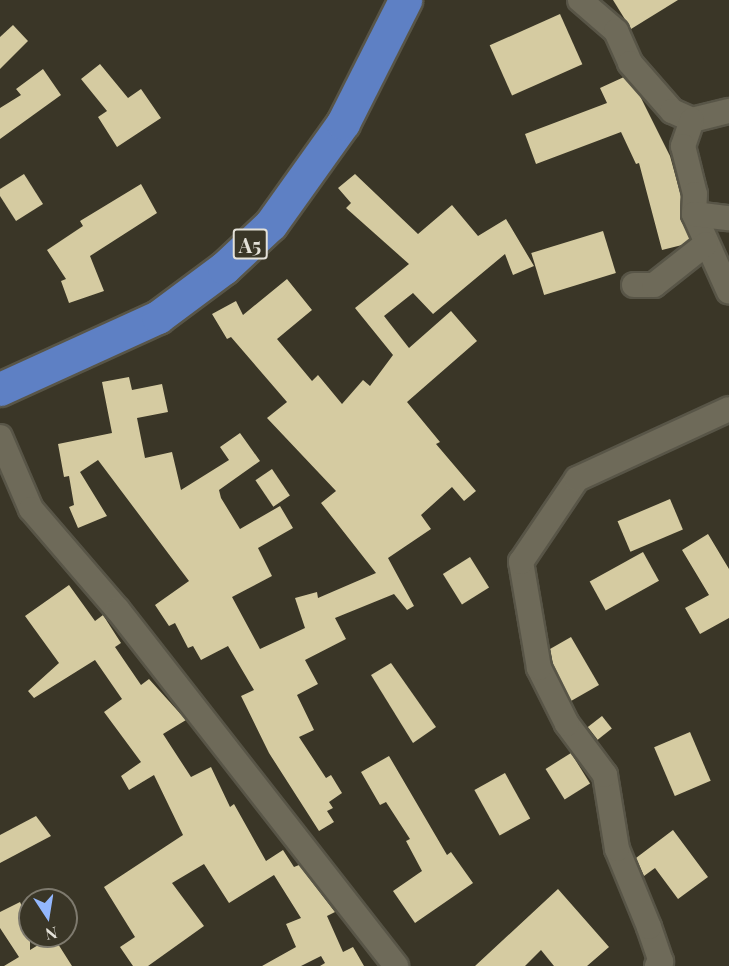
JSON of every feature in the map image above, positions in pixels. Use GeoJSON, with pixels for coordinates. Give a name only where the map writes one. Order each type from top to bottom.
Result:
{"type":"FeatureCollection","features":[{"type":"Feature","properties":{"kind":"highway","name":"A5"},"geometry":{"type":"LineString","coordinates":[[0,389],[158,317],[224,268],[271,224],[343,123],[405,0]]}},
{"type":"Feature","properties":{"kind":"street"},"geometry":{"type":"LineString","coordinates":[[580,0],[616,32],[630,63],[672,111],[692,120],[729,111]]}},
{"type":"Feature","properties":{"kind":"street"},"geometry":{"type":"LineString","coordinates":[[692,120],[683,146],[695,194],[694,214],[729,292]]}},
{"type":"Feature","properties":{"kind":"street"},"geometry":{"type":"LineString","coordinates":[[694,214],[729,218]]}},
{"type":"Feature","properties":{"kind":"street"},"geometry":{"type":"LineString","coordinates":[[634,285],[654,285],[706,244]]}},
{"type":"Feature","properties":{"kind":"street"},"geometry":{"type":"LineString","coordinates":[[657,966],[661,962],[617,849],[605,775],[567,724],[539,668],[521,562],[578,479],[729,410]]}},
{"type":"Feature","properties":{"kind":"street"},"geometry":{"type":"LineString","coordinates":[[0,437],[31,508],[118,610],[396,966]]}},
{"type":"Feature","properties":{"kind":"building"},"geometry":{"type":"Polygon","coordinates":[[[613,0],[678,0],[631,29],[613,0]]]}},
{"type":"Feature","properties":{"kind":"building"},"geometry":{"type":"Polygon","coordinates":[[[560,14],[582,64],[512,96],[490,45],[560,14]]]}},
{"type":"Feature","properties":{"kind":"building"},"geometry":{"type":"Polygon","coordinates":[[[13,25],[28,41],[0,69],[0,37],[13,25]]]}},
{"type":"Feature","properties":{"kind":"building"},"geometry":{"type":"Polygon","coordinates":[[[100,64],[128,98],[141,89],[161,118],[117,147],[98,117],[107,111],[81,79],[100,64]]]}},
{"type":"Feature","properties":{"kind":"building"},"geometry":{"type":"Polygon","coordinates":[[[43,69],[61,95],[0,139],[0,108],[21,95],[16,89],[43,69]]]}},
{"type":"Feature","properties":{"kind":"building"},"geometry":{"type":"Polygon","coordinates":[[[624,77],[640,96],[670,156],[681,196],[681,219],[690,239],[682,245],[662,250],[639,163],[636,164],[621,132],[536,164],[525,134],[607,103],[600,88],[624,77]]]}},
{"type":"Feature","properties":{"kind":"building"},"geometry":{"type":"Polygon","coordinates":[[[24,174],[43,204],[16,221],[0,196],[0,189],[24,174]]]}},
{"type":"Feature","properties":{"kind":"building"},"geometry":{"type":"Polygon","coordinates":[[[355,174],[418,234],[452,205],[478,236],[506,219],[534,266],[513,275],[505,254],[433,314],[413,293],[384,316],[409,348],[451,311],[477,341],[407,402],[440,442],[436,444],[476,491],[464,501],[452,487],[421,515],[431,529],[388,558],[414,606],[407,610],[394,594],[335,618],[346,639],[305,660],[318,684],[297,695],[314,730],[299,737],[326,778],[331,775],[342,793],[329,802],[333,808],[327,811],[334,822],[319,831],[269,753],[241,696],[254,690],[228,646],[201,660],[193,646],[188,648],[175,623],[169,626],[155,605],[189,581],[98,460],[80,472],[107,516],[78,528],[69,507],[74,505],[69,476],[64,477],[58,444],[112,433],[102,382],[129,377],[132,390],[162,384],[168,412],[137,418],[145,458],[172,452],[181,490],[229,460],[220,447],[240,433],[260,461],[219,490],[221,498],[240,529],[280,506],[293,528],[258,548],[272,576],[232,597],[260,649],[305,628],[295,598],[317,592],[318,598],[376,573],[321,503],[336,491],[267,418],[287,402],[231,337],[227,339],[212,314],[236,301],[243,315],[287,279],[312,310],[277,339],[312,381],[318,375],[342,404],[363,380],[370,386],[393,355],[355,308],[409,264],[346,208],[351,203],[338,188],[355,174]]]}},
{"type":"Feature","properties":{"kind":"building"},"geometry":{"type":"Polygon","coordinates":[[[141,184],[157,213],[90,256],[104,291],[69,303],[61,281],[66,279],[47,250],[83,226],[80,221],[141,184]]]}},
{"type":"Feature","properties":{"kind":"building"},"geometry":{"type":"Polygon","coordinates":[[[603,231],[616,273],[544,295],[531,253],[603,231]]]}},
{"type":"Feature","properties":{"kind":"building"},"geometry":{"type":"Polygon","coordinates":[[[272,469],[290,496],[273,507],[255,480],[272,469]]]}},
{"type":"Feature","properties":{"kind":"building"},"geometry":{"type":"Polygon","coordinates":[[[670,499],[683,529],[630,552],[618,521],[670,499]]]}},
{"type":"Feature","properties":{"kind":"building"},"geometry":{"type":"Polygon","coordinates":[[[708,534],[729,569],[729,618],[700,634],[685,608],[709,595],[682,550],[708,534]]]}},
{"type":"Feature","properties":{"kind":"building"},"geometry":{"type":"Polygon","coordinates":[[[643,552],[659,581],[606,610],[590,582],[643,552]]]}},
{"type":"Feature","properties":{"kind":"building"},"geometry":{"type":"Polygon","coordinates":[[[470,557],[489,588],[462,604],[443,574],[470,557]]]}},
{"type":"Feature","properties":{"kind":"building"},"geometry":{"type":"Polygon","coordinates":[[[69,585],[95,621],[103,615],[121,643],[115,647],[141,685],[149,679],[186,720],[163,734],[191,777],[211,767],[230,807],[234,804],[266,861],[283,850],[294,867],[299,865],[335,912],[327,916],[343,952],[353,947],[364,966],[320,966],[325,963],[321,956],[301,966],[262,966],[296,947],[286,924],[301,918],[274,875],[229,903],[204,864],[172,883],[204,926],[148,966],[133,966],[120,947],[135,937],[104,887],[183,835],[154,775],[129,790],[121,776],[141,762],[104,712],[122,699],[95,660],[34,698],[28,691],[59,663],[25,616],[69,585]]]}},
{"type":"Feature","properties":{"kind":"building"},"geometry":{"type":"Polygon","coordinates":[[[571,637],[599,685],[571,701],[553,664],[550,649],[571,637]]]}},
{"type":"Feature","properties":{"kind":"building"},"geometry":{"type":"Polygon","coordinates":[[[391,663],[436,727],[413,743],[371,675],[391,663]]]}},
{"type":"Feature","properties":{"kind":"building"},"geometry":{"type":"Polygon","coordinates":[[[602,716],[612,729],[598,740],[588,727],[602,716]]]}},
{"type":"Feature","properties":{"kind":"building"},"geometry":{"type":"Polygon","coordinates":[[[690,732],[711,781],[675,796],[654,747],[690,732]]]}},
{"type":"Feature","properties":{"kind":"building"},"geometry":{"type":"Polygon","coordinates":[[[571,753],[590,784],[565,799],[546,769],[571,753]]]}},
{"type":"Feature","properties":{"kind":"building"},"geometry":{"type":"Polygon","coordinates":[[[389,756],[447,855],[451,852],[473,883],[415,923],[393,891],[422,871],[406,841],[410,839],[386,802],[380,805],[361,772],[389,756]]]}},
{"type":"Feature","properties":{"kind":"building"},"geometry":{"type":"Polygon","coordinates":[[[505,773],[530,818],[500,835],[474,790],[505,773]]]}},
{"type":"Feature","properties":{"kind":"building"},"geometry":{"type":"Polygon","coordinates":[[[36,816],[51,836],[0,863],[0,835],[36,816]]]}},
{"type":"Feature","properties":{"kind":"building"},"geometry":{"type":"Polygon","coordinates":[[[673,830],[708,877],[678,899],[655,868],[644,876],[636,858],[673,830]]]}},
{"type":"Feature","properties":{"kind":"building"},"geometry":{"type":"Polygon","coordinates":[[[558,889],[609,947],[587,966],[554,966],[541,950],[525,966],[475,966],[558,889]]]}},
{"type":"Feature","properties":{"kind":"building"},"geometry":{"type":"Polygon","coordinates":[[[18,903],[18,948],[30,948],[30,950],[61,948],[72,966],[4,966],[19,957],[0,928],[0,912],[18,903]]]}}]}
